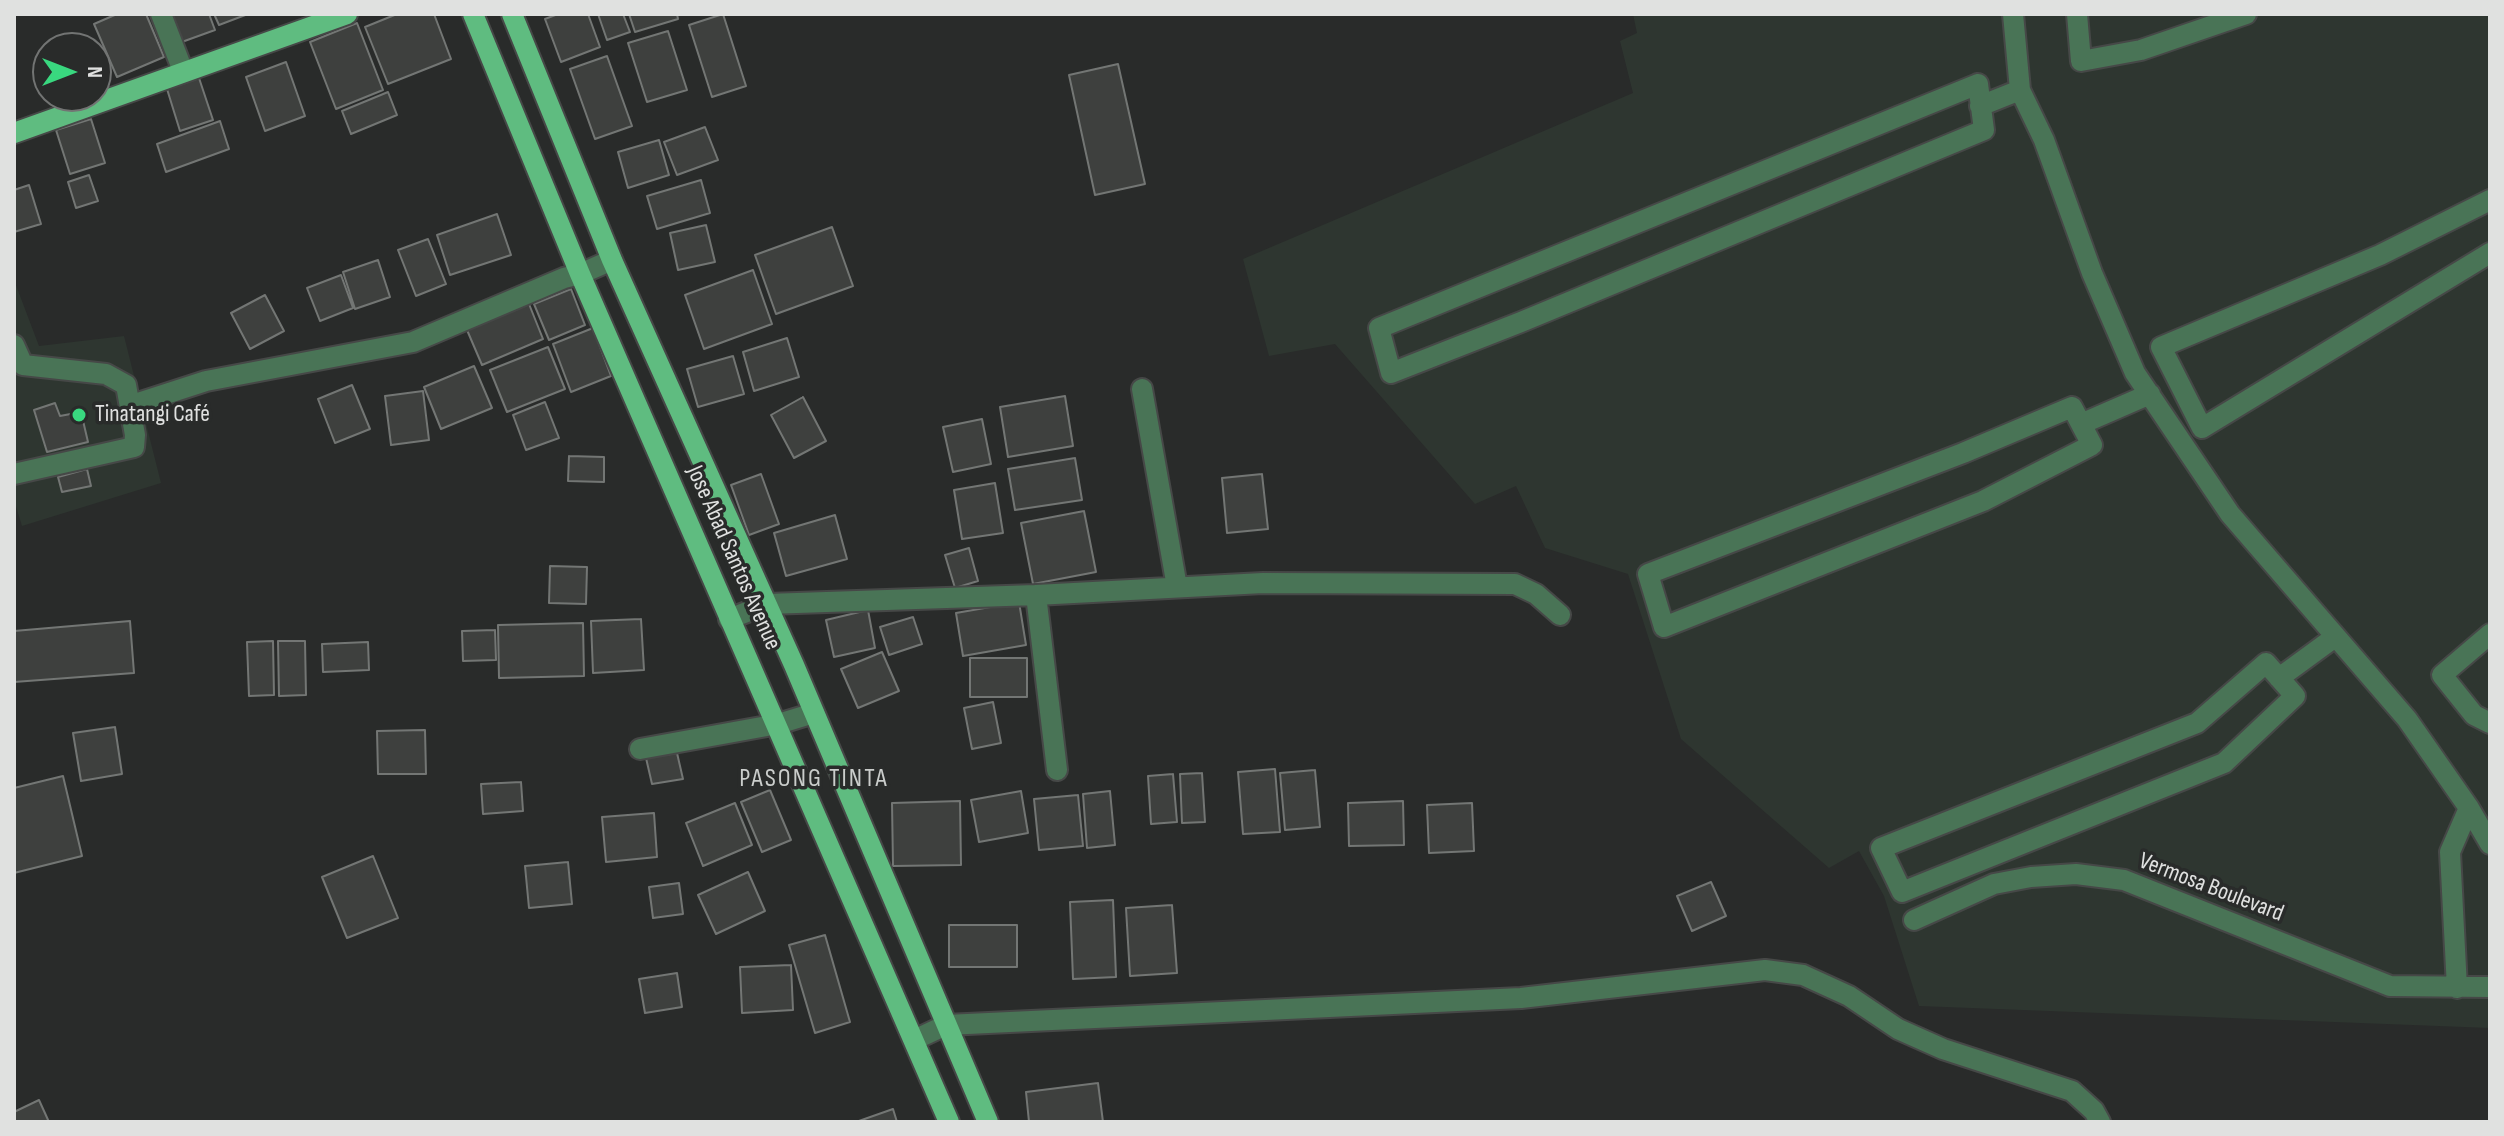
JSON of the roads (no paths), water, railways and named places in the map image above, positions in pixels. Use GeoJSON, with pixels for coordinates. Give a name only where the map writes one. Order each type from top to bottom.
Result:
{"type":"FeatureCollection","features":[{"type":"Feature","properties":{"kind":"main road"},"geometry":{"type":"LineString","coordinates":[[16,126],[347,14]]}},
{"type":"Feature","properties":{"kind":"main road","name":"Jose Abad Santos Avenue"},"geometry":{"type":"LineString","coordinates":[[473,14],[580,274],[949,1122]]}},
{"type":"Feature","properties":{"kind":"main road","name":"Jose Abad Santos Avenue"},"geometry":{"type":"LineString","coordinates":[[512,14],[612,260],[767,604],[988,1122]]}},
{"type":"Feature","properties":{"kind":"street"},"geometry":{"type":"LineString","coordinates":[[161,14],[183,71]]}},
{"type":"Feature","properties":{"kind":"street"},"geometry":{"type":"LineString","coordinates":[[2013,14],[2020,90],[2044,140],[2092,273],[2135,373],[2230,514],[2407,719],[2469,808],[2490,844]]}},
{"type":"Feature","properties":{"kind":"street"},"geometry":{"type":"LineString","coordinates":[[2077,14],[2081,61],[2141,50],[2246,14]]}},
{"type":"Feature","properties":{"kind":"street"},"geometry":{"type":"LineString","coordinates":[[1978,84],[1980,106],[1984,130],[1391,373],[1379,328],[1978,84]]}},
{"type":"Feature","properties":{"kind":"street"},"geometry":{"type":"LineString","coordinates":[[1980,106],[2020,90]]}},
{"type":"Feature","properties":{"kind":"street"},"geometry":{"type":"LineString","coordinates":[[2490,200],[2380,255],[2161,347],[2202,428],[2490,253]]}},
{"type":"Feature","properties":{"kind":"street"},"geometry":{"type":"LineString","coordinates":[[132,405],[206,381],[413,342],[612,260]]}},
{"type":"Feature","properties":{"kind":"street"},"geometry":{"type":"LineString","coordinates":[[14,345],[23,365],[106,374],[126,385],[135,435],[134,447],[14,474]]}},
{"type":"Feature","properties":{"kind":"street"},"geometry":{"type":"LineString","coordinates":[[1142,389],[1177,587]]}},
{"type":"Feature","properties":{"kind":"street"},"geometry":{"type":"LineString","coordinates":[[2081,424],[2150,394]]}},
{"type":"Feature","properties":{"kind":"street"},"geometry":{"type":"LineString","coordinates":[[2072,407],[2081,424],[2092,445],[1983,501],[1664,627],[1648,574],[1963,453],[2072,407]]}},
{"type":"Feature","properties":{"kind":"street"},"geometry":{"type":"LineString","coordinates":[[729,619],[767,604],[1263,583],[1515,584],[1536,594],[1560,615]]}},
{"type":"Feature","properties":{"kind":"street"},"geometry":{"type":"LineString","coordinates":[[1036,595],[1057,770]]}},
{"type":"Feature","properties":{"kind":"street"},"geometry":{"type":"LineString","coordinates":[[2490,634],[2442,675],[2474,715],[2490,723]]}},
{"type":"Feature","properties":{"kind":"street"},"geometry":{"type":"LineString","coordinates":[[2279,678],[2335,637]]}},
{"type":"Feature","properties":{"kind":"street"},"geometry":{"type":"LineString","coordinates":[[2266,663],[2279,678],[2295,696],[2224,763],[1902,892],[1881,848],[2197,723],[2266,663]]}},
{"type":"Feature","properties":{"kind":"street"},"geometry":{"type":"LineString","coordinates":[[640,749],[778,724],[814,713]]}},
{"type":"Feature","properties":{"kind":"street"},"geometry":{"type":"LineString","coordinates":[[2457,988],[2450,852],[2469,808]]}},
{"type":"Feature","properties":{"kind":"street","name":"Vermosa Boulevard"},"geometry":{"type":"LineString","coordinates":[[1914,920],[1994,884],[2031,877],[2076,874],[2124,880],[2390,986],[2490,987]]}},
{"type":"Feature","properties":{"kind":"street"},"geometry":{"type":"LineString","coordinates":[[914,1040],[946,1025],[1521,998],[1765,970],[1803,975],[1849,996],[1898,1029],[1943,1049],[2072,1091],[2094,1111],[2100,1122]]}},
{"type":"Feature","properties":{"kind":"place","name":"Tinatangi Café"},"geometry":{"type":"Point","coordinates":[79,415]}},
{"type":"Feature","properties":{"kind":"district","name":"PASONG TINTA"},"geometry":{"type":"Point","coordinates":[814,779]}}]}
